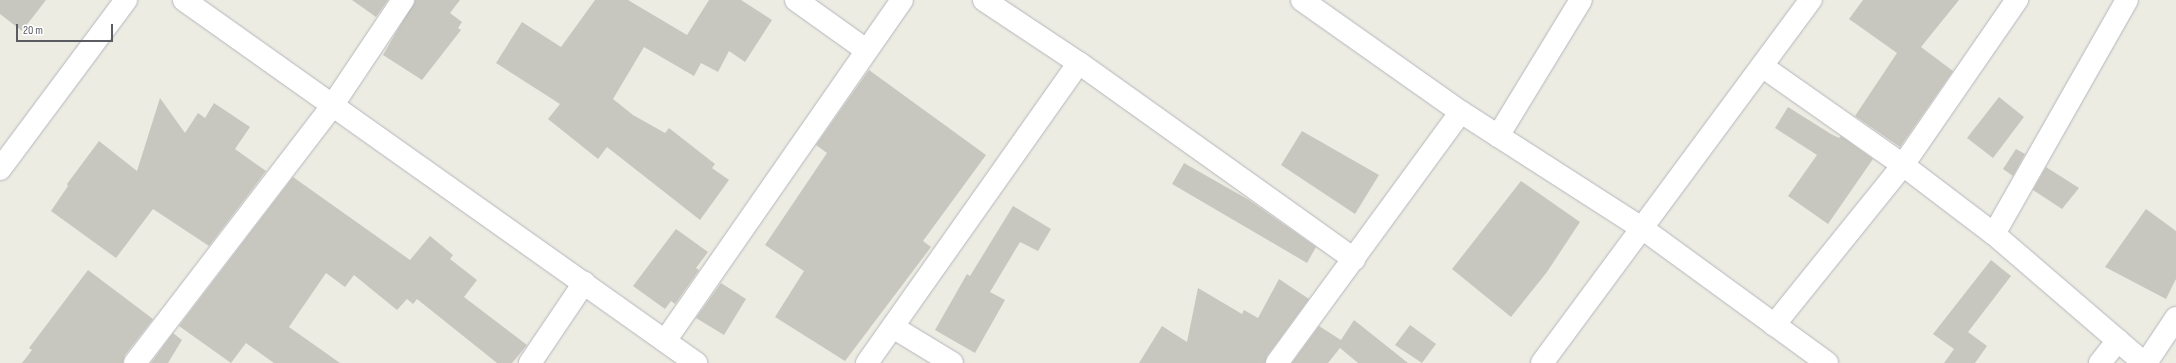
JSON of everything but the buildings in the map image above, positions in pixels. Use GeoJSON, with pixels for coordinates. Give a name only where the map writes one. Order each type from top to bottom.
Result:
{"type":"FeatureCollection","features":[{"type":"Feature","properties":{"kind":"street"},"geometry":{"type":"LineString","coordinates":[[0,169],[126,0]]}},
{"type":"Feature","properties":{"kind":"street"},"geometry":{"type":"LineString","coordinates":[[184,0],[696,363]]}},
{"type":"Feature","properties":{"kind":"street"},"geometry":{"type":"LineString","coordinates":[[135,363],[332,106],[403,0]]}},
{"type":"Feature","properties":{"kind":"street"},"geometry":{"type":"LineString","coordinates":[[796,0],[866,50]]}},
{"type":"Feature","properties":{"kind":"street"},"geometry":{"type":"LineString","coordinates":[[665,341],[902,0]]}},
{"type":"Feature","properties":{"kind":"street"},"geometry":{"type":"LineString","coordinates":[[984,0],[1079,63],[1354,259]]}},
{"type":"Feature","properties":{"kind":"street"},"geometry":{"type":"LineString","coordinates":[[1302,0],[1461,112],[1642,228],[1827,363]]}},
{"type":"Feature","properties":{"kind":"street"},"geometry":{"type":"LineString","coordinates":[[1498,136],[1581,0]]}},
{"type":"Feature","properties":{"kind":"street"},"geometry":{"type":"LineString","coordinates":[[1542,363],[1811,0]]}},
{"type":"Feature","properties":{"kind":"street"},"geometry":{"type":"LineString","coordinates":[[1774,325],[1903,165],[2017,0]]}},
{"type":"Feature","properties":{"kind":"street"},"geometry":{"type":"LineString","coordinates":[[1994,234],[2127,0]]}},
{"type":"Feature","properties":{"kind":"street"},"geometry":{"type":"LineString","coordinates":[[867,363],[1079,63]]}},
{"type":"Feature","properties":{"kind":"street"},"geometry":{"type":"LineString","coordinates":[[1762,66],[1903,165],[1994,234],[2145,363],[2176,318]]}},
{"type":"Feature","properties":{"kind":"street"},"geometry":{"type":"LineString","coordinates":[[1277,363],[1461,112]]}},
{"type":"Feature","properties":{"kind":"street"},"geometry":{"type":"LineString","coordinates":[[530,363],[584,283]]}},
{"type":"Feature","properties":{"kind":"street"},"geometry":{"type":"LineString","coordinates":[[893,327],[952,363]]}},
{"type":"Feature","properties":{"kind":"street"},"geometry":{"type":"LineString","coordinates":[[2100,363],[2118,340]]}}]}
